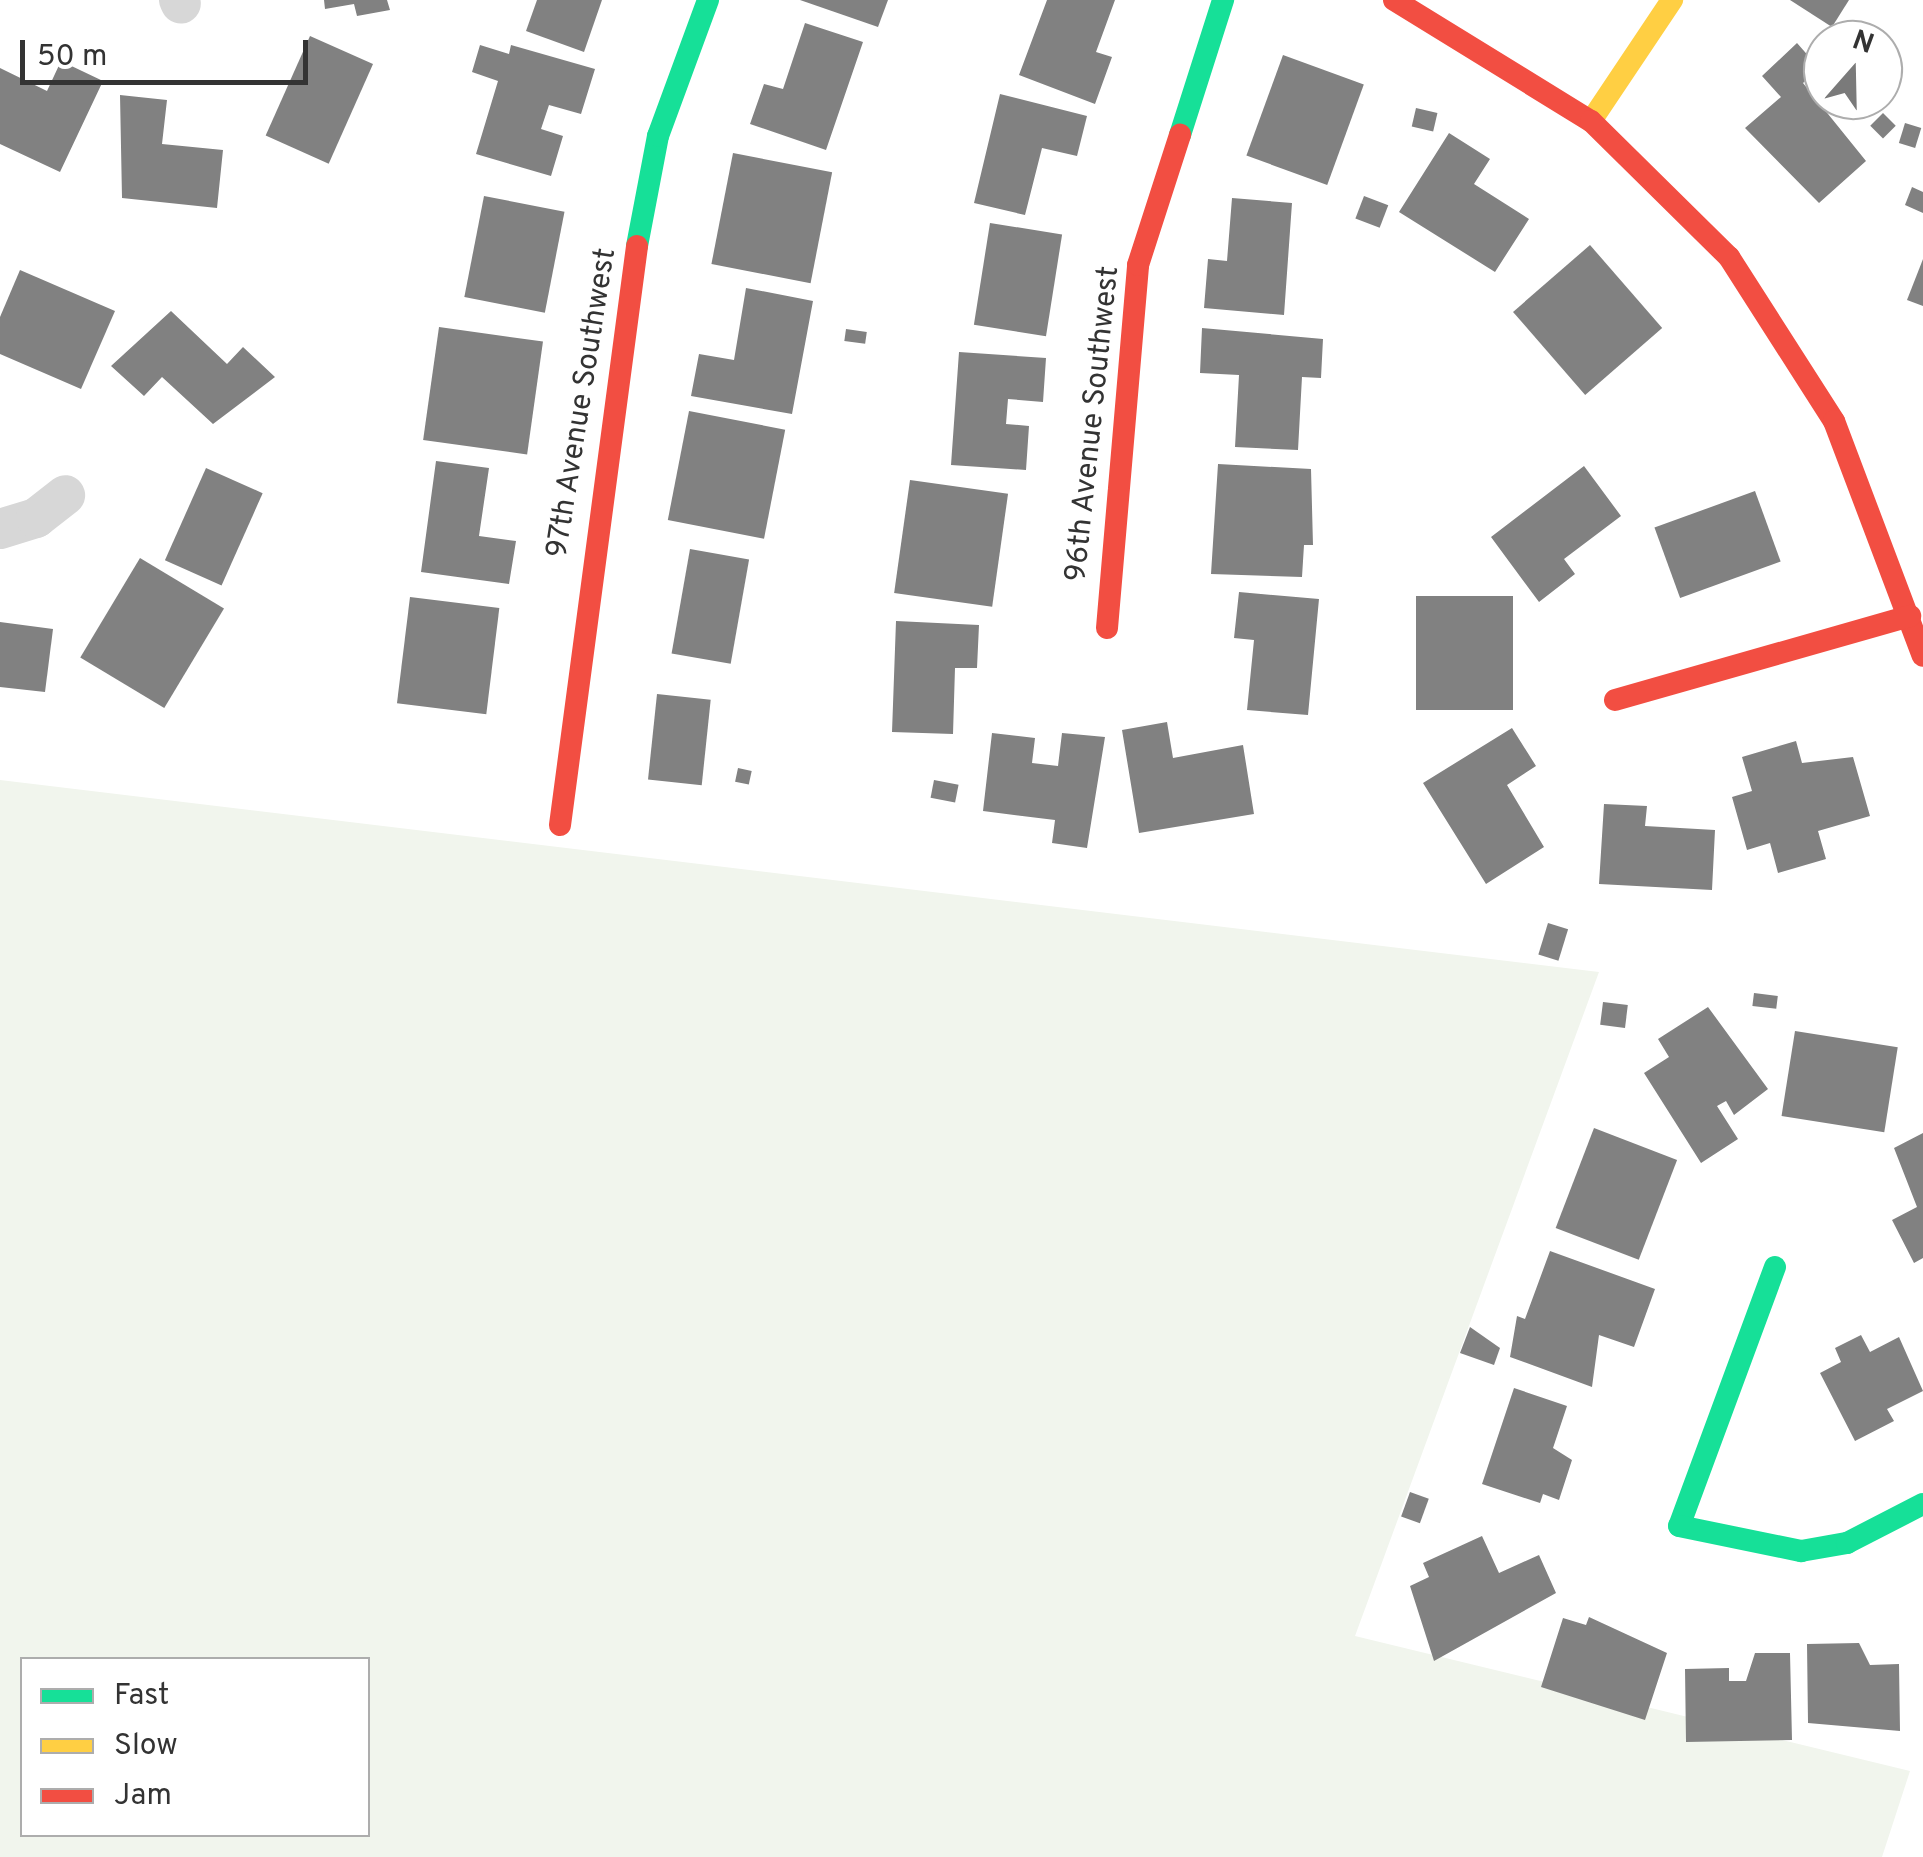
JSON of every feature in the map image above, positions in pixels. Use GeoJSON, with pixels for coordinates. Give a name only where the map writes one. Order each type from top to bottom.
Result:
{"type":"FeatureCollection","features":[{"type":"Feature","properties":{"kind":"street","name":"97th Avenue Southwest"},"geometry":{"type":"LineString","coordinates":[[560,825],[623,319],[658,136],[708,0]]}},
{"type":"Feature","properties":{"kind":"street","name":"96th Avenue Southwest"},"geometry":{"type":"LineString","coordinates":[[1106,628],[1138,265],[1223,0]]}},
{"type":"Feature","properties":{"kind":"street"},"geometry":{"type":"LineString","coordinates":[[1394,0],[1591,121],[1686,208],[1777,323],[1855,466],[1923,656]]}},
{"type":"Feature","properties":{"kind":"street"},"geometry":{"type":"LineString","coordinates":[[1591,121],[1672,0]]}},
{"type":"Feature","properties":{"kind":"street"},"geometry":{"type":"LineString","coordinates":[[0,530],[36,518],[65,495]]}},
{"type":"Feature","properties":{"kind":"street"},"geometry":{"type":"LineString","coordinates":[[1615,700],[1910,616]]}},
{"type":"Feature","properties":{"kind":"street"},"geometry":{"type":"LineString","coordinates":[[1774,1267],[1679,1526],[1800,1551],[1848,1543],[1923,1504]]}},
{"type":"Feature","properties":{"kind":"shaded area"},"geometry":{"type":"Polygon","coordinates":[[[0,780],[1599,972],[1355,1636],[1910,1771],[1882,1857],[0,1857],[0,780]]]}},
{"type":"Feature","properties":{"kind":"building"},"geometry":{"type":"Polygon","coordinates":[[[324,0],[387,0],[390,10],[357,16],[354,4],[325,9],[324,0]]]}},
{"type":"Feature","properties":{"kind":"building"},"geometry":{"type":"Polygon","coordinates":[[[537,0],[602,0],[584,52],[526,31],[537,0]]]}},
{"type":"Feature","properties":{"kind":"building"},"geometry":{"type":"Polygon","coordinates":[[[800,0],[888,0],[878,27],[800,0]]]}},
{"type":"Feature","properties":{"kind":"building"},"geometry":{"type":"Polygon","coordinates":[[[1047,0],[1115,0],[1096,52],[1112,57],[1095,104],[1019,75],[1047,0]]]}},
{"type":"Feature","properties":{"kind":"building"},"geometry":{"type":"Polygon","coordinates":[[[1790,0],[1849,0],[1836,20],[1821,20],[1790,0]]]}},
{"type":"Feature","properties":{"kind":"building"},"geometry":{"type":"Polygon","coordinates":[[[805,23],[863,42],[826,150],[750,124],[764,84],[783,89],[805,23]]]}},
{"type":"Feature","properties":{"kind":"building"},"geometry":{"type":"Polygon","coordinates":[[[310,36],[373,64],[329,164],[266,136],[310,36]]]}},
{"type":"Feature","properties":{"kind":"building"},"geometry":{"type":"Polygon","coordinates":[[[1797,43],[1803,50],[1803,120],[1833,120],[1866,161],[1819,203],[1745,128],[1781,97],[1762,76],[1797,43]]]}},
{"type":"Feature","properties":{"kind":"building"},"geometry":{"type":"Polygon","coordinates":[[[480,45],[509,54],[511,45],[595,69],[581,114],[549,105],[541,129],[563,136],[551,176],[476,154],[498,81],[472,72],[480,45]]]}},
{"type":"Feature","properties":{"kind":"building"},"geometry":{"type":"Polygon","coordinates":[[[1283,55],[1364,84],[1327,185],[1246,156],[1283,55]]]}},
{"type":"Feature","properties":{"kind":"building"},"geometry":{"type":"Polygon","coordinates":[[[61,61],[103,81],[60,172],[0,144],[0,68],[47,91],[61,61]]]}},
{"type":"Feature","properties":{"kind":"building"},"geometry":{"type":"Polygon","coordinates":[[[1000,94],[1087,116],[1077,156],[1042,148],[1025,215],[974,203],[1000,94]]]}},
{"type":"Feature","properties":{"kind":"building"},"geometry":{"type":"Polygon","coordinates":[[[120,95],[167,100],[162,144],[223,150],[217,208],[122,198],[120,95]]]}},
{"type":"Feature","properties":{"kind":"building"},"geometry":{"type":"Polygon","coordinates":[[[1416,108],[1437,113],[1433,131],[1412,127],[1416,108]]]}},
{"type":"Feature","properties":{"kind":"building"},"geometry":{"type":"Polygon","coordinates":[[[1876,120],[1890,120],[1896,126],[1883,138],[1870,126],[1876,120]]]}},
{"type":"Feature","properties":{"kind":"building"},"geometry":{"type":"Polygon","coordinates":[[[1905,123],[1921,128],[1915,148],[1899,143],[1905,123]]]}},
{"type":"Feature","properties":{"kind":"building"},"geometry":{"type":"Polygon","coordinates":[[[1449,133],[1490,159],[1474,184],[1529,219],[1495,272],[1399,212],[1449,133]]]}},
{"type":"Feature","properties":{"kind":"building"},"geometry":{"type":"Polygon","coordinates":[[[733,153],[832,172],[811,283],[711,264],[733,153]]]}},
{"type":"Feature","properties":{"kind":"building"},"geometry":{"type":"Polygon","coordinates":[[[1912,187],[1923,192],[1923,213],[1905,205],[1912,187]]]}},
{"type":"Feature","properties":{"kind":"building"},"geometry":{"type":"Polygon","coordinates":[[[484,196],[564,212],[545,313],[464,297],[484,196]]]}},
{"type":"Feature","properties":{"kind":"building"},"geometry":{"type":"Polygon","coordinates":[[[1364,196],[1388,205],[1380,228],[1355,218],[1364,196]]]}},
{"type":"Feature","properties":{"kind":"building"},"geometry":{"type":"Polygon","coordinates":[[[1232,198],[1292,203],[1284,315],[1204,308],[1208,259],[1227,261],[1232,198]]]}},
{"type":"Feature","properties":{"kind":"building"},"geometry":{"type":"Polygon","coordinates":[[[990,223],[1062,234],[1046,336],[974,325],[990,223]]]}},
{"type":"Feature","properties":{"kind":"building"},"geometry":{"type":"Polygon","coordinates":[[[1590,245],[1662,328],[1585,395],[1513,312],[1590,245]]]}},
{"type":"Feature","properties":{"kind":"building"},"geometry":{"type":"Polygon","coordinates":[[[1923,259],[1923,306],[1907,300],[1923,259]]]}},
{"type":"Feature","properties":{"kind":"building"},"geometry":{"type":"Polygon","coordinates":[[[20,270],[115,311],[81,389],[0,354],[0,317],[20,270]]]}},
{"type":"Feature","properties":{"kind":"building"},"geometry":{"type":"Polygon","coordinates":[[[746,288],[813,301],[792,414],[691,396],[699,354],[734,360],[746,288]]]}},
{"type":"Feature","properties":{"kind":"building"},"geometry":{"type":"Polygon","coordinates":[[[171,311],[227,364],[243,347],[275,377],[213,424],[162,377],[144,396],[111,366],[171,311]]]}},
{"type":"Feature","properties":{"kind":"building"},"geometry":{"type":"Polygon","coordinates":[[[439,327],[543,342],[527,455],[423,440],[439,327]]]}},
{"type":"Feature","properties":{"kind":"building"},"geometry":{"type":"Polygon","coordinates":[[[1202,328],[1323,339],[1321,378],[1302,377],[1298,450],[1235,447],[1239,375],[1200,373],[1202,328]]]}},
{"type":"Feature","properties":{"kind":"building"},"geometry":{"type":"Polygon","coordinates":[[[846,329],[867,332],[865,344],[844,341],[846,329]]]}},
{"type":"Feature","properties":{"kind":"building"},"geometry":{"type":"Polygon","coordinates":[[[959,352],[1046,358],[1043,402],[1008,399],[1006,424],[1029,426],[1026,470],[951,465],[959,352]]]}},
{"type":"Feature","properties":{"kind":"building"},"geometry":{"type":"Polygon","coordinates":[[[689,411],[785,430],[764,539],[668,520],[689,411]]]}},
{"type":"Feature","properties":{"kind":"building"},"geometry":{"type":"Polygon","coordinates":[[[436,461],[489,468],[479,536],[516,541],[509,584],[421,572],[436,461]]]}},
{"type":"Feature","properties":{"kind":"building"},"geometry":{"type":"Polygon","coordinates":[[[1218,464],[1311,469],[1313,545],[1304,545],[1302,577],[1211,574],[1218,464]]]}},
{"type":"Feature","properties":{"kind":"building"},"geometry":{"type":"Polygon","coordinates":[[[1584,466],[1621,516],[1564,559],[1575,574],[1539,602],[1491,537],[1584,466]]]}},
{"type":"Feature","properties":{"kind":"building"},"geometry":{"type":"Polygon","coordinates":[[[206,468],[263,493],[222,585],[165,560],[206,468]]]}},
{"type":"Feature","properties":{"kind":"building"},"geometry":{"type":"Polygon","coordinates":[[[910,480],[1008,494],[992,607],[894,593],[910,480]]]}},
{"type":"Feature","properties":{"kind":"building"},"geometry":{"type":"Polygon","coordinates":[[[1755,491],[1781,561],[1680,598],[1654,528],[1755,491]]]}},
{"type":"Feature","properties":{"kind":"building"},"geometry":{"type":"Polygon","coordinates":[[[690,549],[749,559],[731,664],[672,653],[690,549]]]}},
{"type":"Feature","properties":{"kind":"building"},"geometry":{"type":"Polygon","coordinates":[[[140,558],[224,608],[164,708],[80,657],[140,558]]]}},
{"type":"Feature","properties":{"kind":"building"},"geometry":{"type":"Polygon","coordinates":[[[1239,592],[1319,599],[1308,715],[1247,710],[1254,640],[1234,638],[1239,592]]]}},
{"type":"Feature","properties":{"kind":"building"},"geometry":{"type":"Polygon","coordinates":[[[1416,596],[1513,596],[1513,710],[1416,710],[1416,596]]]}},
{"type":"Feature","properties":{"kind":"building"},"geometry":{"type":"Polygon","coordinates":[[[410,597],[499,608],[486,714],[397,703],[410,597]]]}},
{"type":"Feature","properties":{"kind":"building"},"geometry":{"type":"Polygon","coordinates":[[[896,621],[979,625],[977,668],[955,668],[953,734],[892,732],[896,621]]]}},
{"type":"Feature","properties":{"kind":"building"},"geometry":{"type":"Polygon","coordinates":[[[0,622],[53,629],[45,692],[0,687],[0,622]]]}},
{"type":"Feature","properties":{"kind":"building"},"geometry":{"type":"Polygon","coordinates":[[[657,694],[711,700],[702,785],[648,780],[657,694]]]}},
{"type":"Feature","properties":{"kind":"building"},"geometry":{"type":"Polygon","coordinates":[[[1167,722],[1173,758],[1243,745],[1254,814],[1139,833],[1122,730],[1167,722]]]}},
{"type":"Feature","properties":{"kind":"building"},"geometry":{"type":"Polygon","coordinates":[[[1512,728],[1536,766],[1507,785],[1544,847],[1486,884],[1423,783],[1512,728]]]}},
{"type":"Feature","properties":{"kind":"building"},"geometry":{"type":"Polygon","coordinates":[[[992,733],[1035,738],[1032,763],[1058,766],[1062,733],[1105,737],[1087,848],[1052,843],[1055,820],[983,811],[992,733]]]}},
{"type":"Feature","properties":{"kind":"building"},"geometry":{"type":"Polygon","coordinates":[[[1796,741],[1802,763],[1853,757],[1870,816],[1818,831],[1826,859],[1778,873],[1770,843],[1747,850],[1732,797],[1752,791],[1742,757],[1796,741]]]}},
{"type":"Feature","properties":{"kind":"building"},"geometry":{"type":"Polygon","coordinates":[[[738,768],[752,771],[749,785],[735,782],[738,768]]]}},
{"type":"Feature","properties":{"kind":"building"},"geometry":{"type":"Polygon","coordinates":[[[934,780],[959,785],[955,802],[931,798],[934,780]]]}},
{"type":"Feature","properties":{"kind":"building"},"geometry":{"type":"Polygon","coordinates":[[[1604,804],[1647,806],[1645,826],[1715,830],[1712,890],[1599,884],[1604,804]]]}},
{"type":"Feature","properties":{"kind":"building"},"geometry":{"type":"Polygon","coordinates":[[[1548,923],[1568,929],[1558,961],[1538,955],[1548,923]]]}},
{"type":"Feature","properties":{"kind":"building"},"geometry":{"type":"Polygon","coordinates":[[[1754,993],[1778,996],[1776,1009],[1752,1006],[1754,993]]]}},
{"type":"Feature","properties":{"kind":"building"},"geometry":{"type":"Polygon","coordinates":[[[1603,1002],[1628,1005],[1625,1028],[1600,1025],[1603,1002]]]}},
{"type":"Feature","properties":{"kind":"building"},"geometry":{"type":"Polygon","coordinates":[[[1708,1007],[1768,1089],[1734,1115],[1726,1101],[1717,1106],[1738,1139],[1701,1163],[1644,1073],[1669,1057],[1658,1039],[1708,1007]]]}},
{"type":"Feature","properties":{"kind":"building"},"geometry":{"type":"Polygon","coordinates":[[[1795,1031],[1898,1047],[1884,1132],[1782,1116],[1795,1031]]]}},
{"type":"Feature","properties":{"kind":"building"},"geometry":{"type":"Polygon","coordinates":[[[1594,1128],[1677,1160],[1639,1260],[1556,1228],[1594,1128]]]}},
{"type":"Feature","properties":{"kind":"building"},"geometry":{"type":"Polygon","coordinates":[[[1923,1133],[1923,1258],[1914,1263],[1892,1220],[1917,1207],[1894,1148],[1923,1133]]]}},
{"type":"Feature","properties":{"kind":"building"},"geometry":{"type":"Polygon","coordinates":[[[1550,1251],[1655,1289],[1634,1347],[1599,1335],[1592,1387],[1510,1357],[1517,1316],[1525,1319],[1550,1251]]]}},
{"type":"Feature","properties":{"kind":"building"},"geometry":{"type":"Polygon","coordinates":[[[1470,1327],[1500,1348],[1494,1365],[1460,1353],[1470,1327]]]}},
{"type":"Feature","properties":{"kind":"building"},"geometry":{"type":"Polygon","coordinates":[[[1861,1335],[1870,1352],[1899,1337],[1923,1391],[1887,1409],[1894,1421],[1855,1441],[1820,1373],[1841,1362],[1835,1348],[1861,1335]]]}},
{"type":"Feature","properties":{"kind":"building"},"geometry":{"type":"Polygon","coordinates":[[[1514,1388],[1567,1406],[1553,1448],[1572,1460],[1559,1500],[1543,1494],[1540,1503],[1482,1484],[1514,1388]]]}},
{"type":"Feature","properties":{"kind":"building"},"geometry":{"type":"Polygon","coordinates":[[[1410,1492],[1429,1499],[1420,1523],[1401,1516],[1410,1492]]]}},
{"type":"Feature","properties":{"kind":"building"},"geometry":{"type":"Polygon","coordinates":[[[1482,1536],[1499,1573],[1539,1555],[1556,1593],[1434,1661],[1410,1586],[1429,1577],[1423,1563],[1482,1536]]]}},
{"type":"Feature","properties":{"kind":"building"},"geometry":{"type":"Polygon","coordinates":[[[1589,1617],[1667,1653],[1645,1720],[1541,1687],[1563,1618],[1586,1625],[1589,1617]]]}},
{"type":"Feature","properties":{"kind":"building"},"geometry":{"type":"Polygon","coordinates":[[[1859,1643],[1870,1665],[1899,1664],[1900,1731],[1808,1723],[1807,1644],[1859,1643]]]}},
{"type":"Feature","properties":{"kind":"building"},"geometry":{"type":"Polygon","coordinates":[[[1755,1653],[1790,1653],[1792,1740],[1686,1742],[1685,1669],[1729,1668],[1729,1681],[1746,1681],[1755,1653]]]}},
{"type":"Feature","properties":{"kind":"traffic: fast"},"geometry":{"type":"LineString","coordinates":[[637,246],[658,136],[708,0]]}},
{"type":"Feature","properties":{"kind":"traffic: fast"},"geometry":{"type":"LineString","coordinates":[[1180,135],[1223,0]]}},
{"type":"Feature","properties":{"kind":"traffic: fast"},"geometry":{"type":"LineString","coordinates":[[1775,1267],[1679,1526],[1801,1551],[1847,1543],[1923,1504]]}},
{"type":"Feature","properties":{"kind":"traffic: slow"},"geometry":{"type":"LineString","coordinates":[[1591,121],[1672,0]]}},
{"type":"Feature","properties":{"kind":"traffic: jam"},"geometry":{"type":"LineString","coordinates":[[1394,0],[1591,121],[1729,257],[1834,421],[1923,656]]}},
{"type":"Feature","properties":{"kind":"traffic: jam"},"geometry":{"type":"LineString","coordinates":[[1107,628],[1138,265],[1180,135]]}},
{"type":"Feature","properties":{"kind":"traffic: jam"},"geometry":{"type":"LineString","coordinates":[[560,825],[637,246]]}},
{"type":"Feature","properties":{"kind":"traffic: jam"},"geometry":{"type":"LineString","coordinates":[[1615,700],[1910,616]]}}]}
